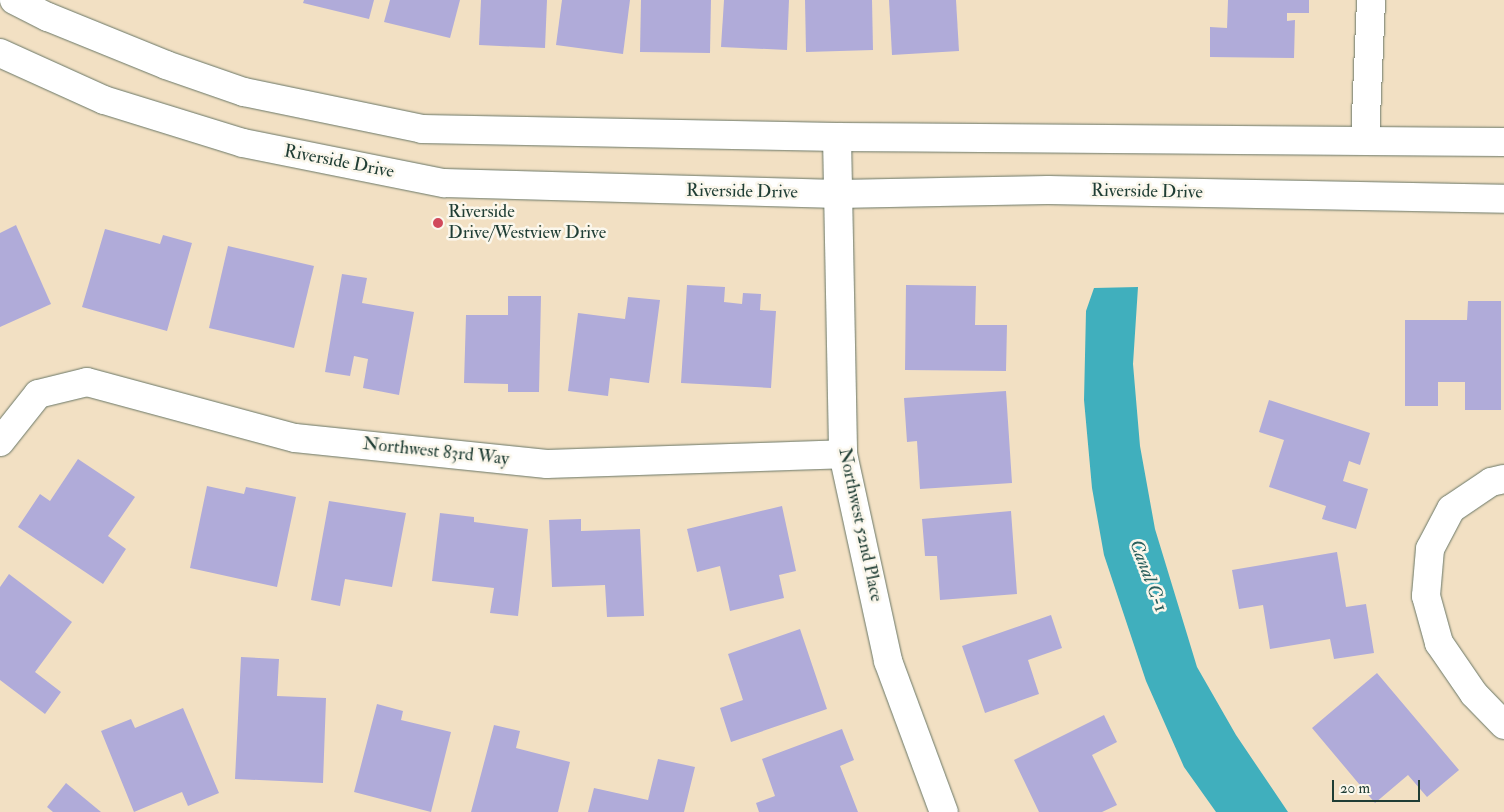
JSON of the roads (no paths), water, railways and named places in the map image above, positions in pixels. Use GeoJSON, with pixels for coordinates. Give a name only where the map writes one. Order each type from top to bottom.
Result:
{"type":"FeatureCollection","features":[{"type":"Feature","properties":{"kind":"street"},"geometry":{"type":"LineString","coordinates":[[14,0],[48,17],[166,65],[244,92],[422,129],[837,137],[1189,141],[1365,139],[1504,142]]}},
{"type":"Feature","properties":{"kind":"street"},"geometry":{"type":"LineString","coordinates":[[1365,139],[1371,0]]}},
{"type":"Feature","properties":{"kind":"street","name":"Riverside Drive"},"geometry":{"type":"LineString","coordinates":[[0,53],[104,100],[242,143],[444,183],[838,194],[1048,190],[1504,199]]}},
{"type":"Feature","properties":{"kind":"street","name":"Northwest 52nd Place"},"geometry":{"type":"LineString","coordinates":[[837,137],[842,454],[888,661],[944,812]]}},
{"type":"Feature","properties":{"kind":"street","name":"Northwest 83rd Way"},"geometry":{"type":"LineString","coordinates":[[0,442],[38,394],[87,382],[295,438],[547,464],[842,454]]}},
{"type":"Feature","properties":{"kind":"street"},"geometry":{"type":"LineString","coordinates":[[1504,479],[1491,482],[1451,509],[1430,549],[1426,596],[1439,642],[1474,694],[1504,725]]}},
{"type":"Feature","properties":{"kind":"water","name":"Canal C-1"},"geometry":{"type":"Polygon","coordinates":[[[1138,287],[1133,364],[1140,446],[1155,529],[1197,667],[1236,735],[1288,812],[1216,812],[1184,767],[1146,681],[1104,555],[1092,488],[1084,400],[1086,311],[1094,288],[1138,287]]]}},
{"type":"Feature","properties":{"kind":"place","name":"Riverside Drive/Westview Drive"},"geometry":{"type":"Point","coordinates":[438,223]}}]}
